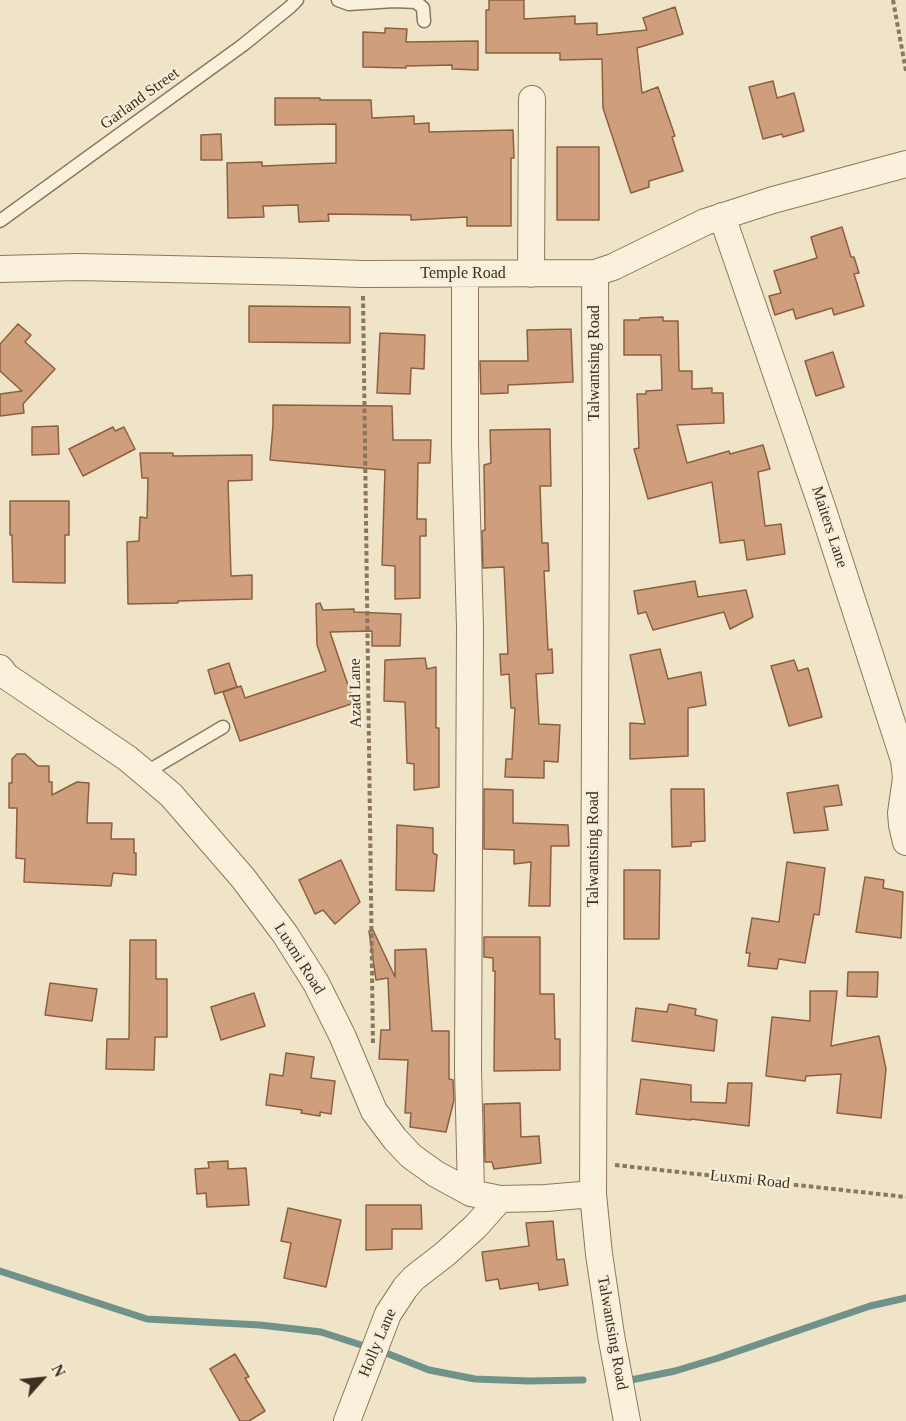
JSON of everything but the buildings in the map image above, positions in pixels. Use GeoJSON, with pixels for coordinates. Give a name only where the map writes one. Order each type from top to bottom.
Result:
{"type":"FeatureCollection","features":[{"type":"Feature","properties":{"kind":"street"},"geometry":{"type":"LineString","coordinates":[[531,274],[532,99]]}},
{"type":"Feature","properties":{"kind":"street","name":"Temple Road"},"geometry":{"type":"LineString","coordinates":[[0,269],[78,267],[363,274],[595,273],[613,267],[722,216],[906,164]]}},
{"type":"Feature","properties":{"kind":"street","name":"Maiters Lane"},"geometry":{"type":"LineString","coordinates":[[722,216],[822,507],[904,760],[906,778],[901,813],[906,842]]}},
{"type":"Feature","properties":{"kind":"street","name":"Talwantsing Road"},"geometry":{"type":"LineString","coordinates":[[595,273],[593,1194],[610,1335],[627,1421]]}},
{"type":"Feature","properties":{"kind":"street"},"geometry":{"type":"LineString","coordinates":[[465,274],[465,444],[470,627],[468,1010],[471,1193]]}},
{"type":"Feature","properties":{"kind":"street","name":"Luxmi Road"},"geometry":{"type":"LineString","coordinates":[[2,677],[128,758],[171,795],[243,878],[285,934],[316,983],[337,1024],[374,1111],[411,1156],[436,1174],[471,1193],[500,1199],[593,1194]]}},
{"type":"Feature","properties":{"kind":"street","name":"Holly Lane"},"geometry":{"type":"LineString","coordinates":[[346,1421],[388,1314],[410,1283],[476,1226],[500,1199]]}},
{"type":"Feature","properties":{"kind":"lane","name":"Garland Street"},"geometry":{"type":"LineString","coordinates":[[0,221],[243,45],[297,0]]}},
{"type":"Feature","properties":{"kind":"lane"},"geometry":{"type":"LineString","coordinates":[[338,0],[349,4],[416,2],[423,8],[424,21]]}},
{"type":"Feature","properties":{"kind":"lane"},"geometry":{"type":"LineString","coordinates":[[145,773],[224,727]]}},
{"type":"Feature","properties":{"kind":"path"},"geometry":{"type":"LineString","coordinates":[[892,0],[906,71]]}},
{"type":"Feature","properties":{"kind":"path","name":"Azad Lane"},"geometry":{"type":"LineString","coordinates":[[363,274],[373,1054]]}},
{"type":"Feature","properties":{"kind":"path","name":"Luxmi Road"},"geometry":{"type":"LineString","coordinates":[[594,1162],[906,1197]]}},
{"type":"Feature","properties":{"kind":"waterway"},"geometry":{"type":"LineString","coordinates":[[0,1271],[147,1319],[260,1325],[321,1332],[429,1370],[475,1379],[583,1380]]}},
{"type":"Feature","properties":{"kind":"waterway"},"geometry":{"type":"LineString","coordinates":[[631,1380],[675,1371],[870,1306],[906,1298]]}}]}
